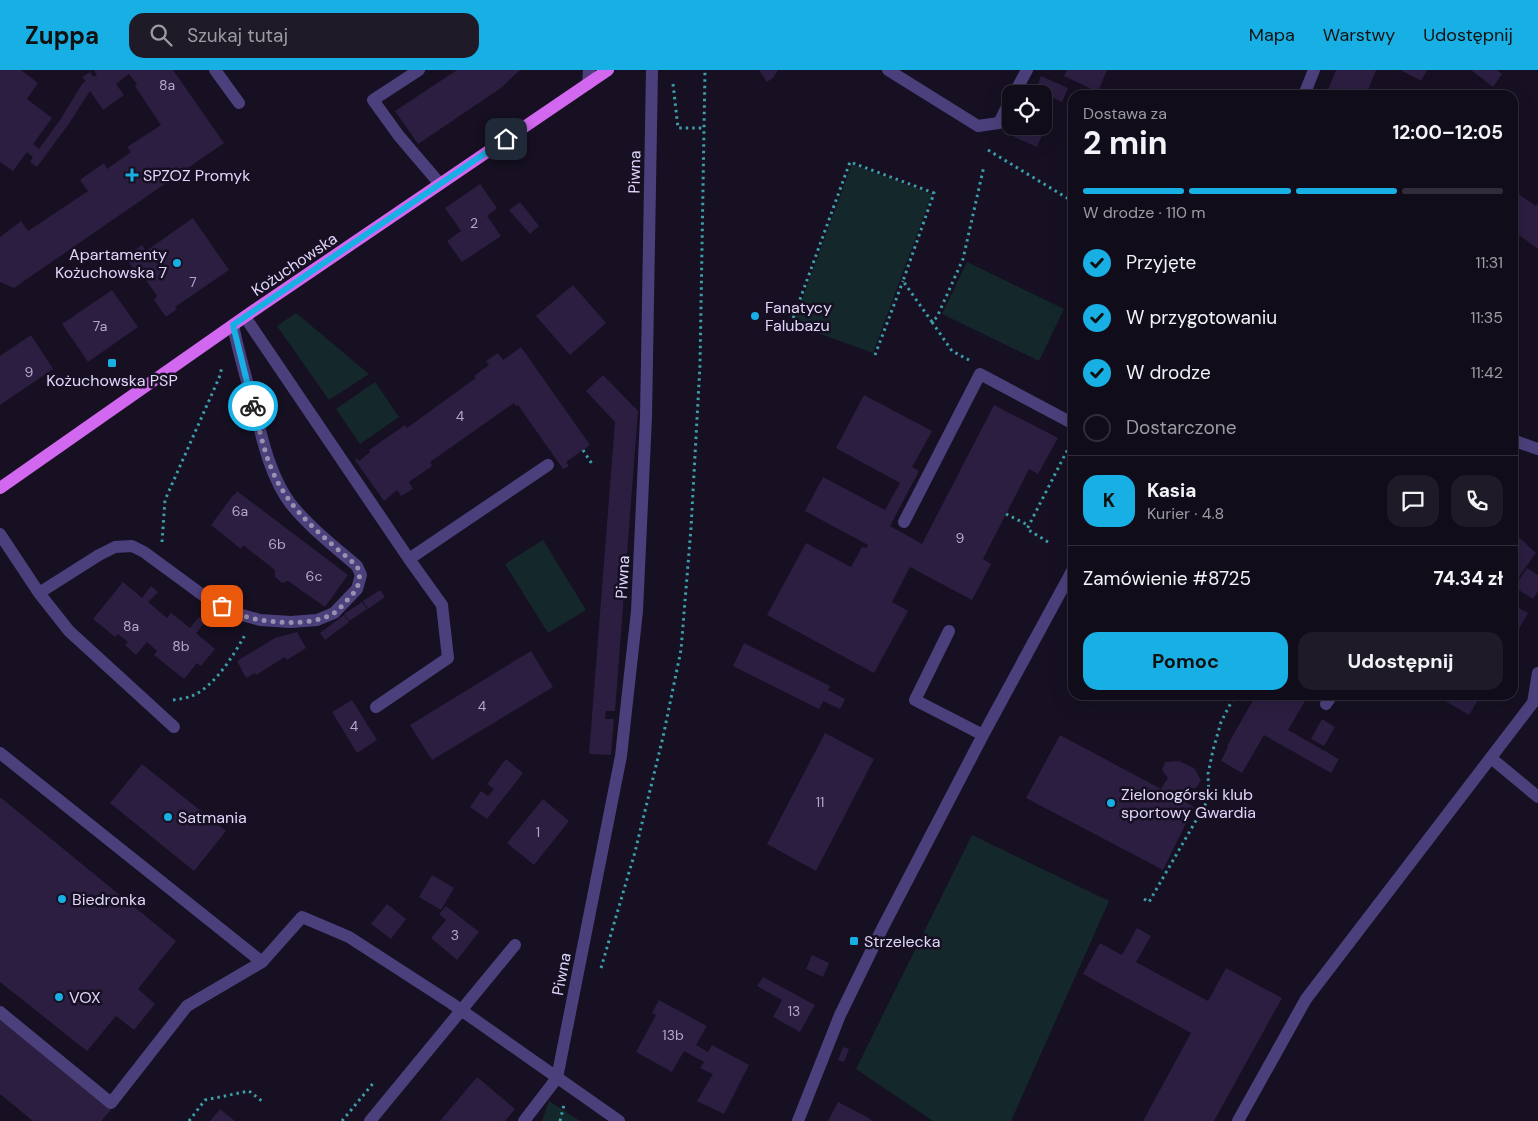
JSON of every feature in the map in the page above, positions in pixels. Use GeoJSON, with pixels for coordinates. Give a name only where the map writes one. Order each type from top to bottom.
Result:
{"type":"FeatureCollection","features":[{"type":"Feature","properties":{"kind":"main road","name":"Kożuchowska"},"geometry":{"type":"LineString","coordinates":[[0,488],[233,325],[608,70]]}},
{"type":"Feature","properties":{"kind":"street"},"geometry":{"type":"LineString","coordinates":[[215,70],[239,103]]}},
{"type":"Feature","properties":{"kind":"street"},"geometry":{"type":"LineString","coordinates":[[419,70],[373,100],[399,136],[440,184]]}},
{"type":"Feature","properties":{"kind":"street"},"geometry":{"type":"LineString","coordinates":[[588,84],[589,70]]}},
{"type":"Feature","properties":{"kind":"street","name":"Piwna"},"geometry":{"type":"LineString","coordinates":[[556,1078],[621,756],[637,611],[646,417],[652,70]]}},
{"type":"Feature","properties":{"kind":"street"},"geometry":{"type":"LineString","coordinates":[[888,70],[978,126],[999,123],[1002,117]]}},
{"type":"Feature","properties":{"kind":"street"},"geometry":{"type":"LineString","coordinates":[[1019,85],[1027,70]]}},
{"type":"Feature","properties":{"kind":"street"},"geometry":{"type":"LineString","coordinates":[[1306,90],[1314,70]]}},
{"type":"Feature","properties":{"kind":"street"},"geometry":{"type":"LineString","coordinates":[[245,317],[442,605],[448,658],[376,707]]}},
{"type":"Feature","properties":{"kind":"street"},"geometry":{"type":"LineString","coordinates":[[39,593],[99,555],[115,547],[132,546],[160,563],[208,599],[235,613],[254,618],[291,622],[317,620],[334,613],[357,590],[361,575],[357,566],[306,520],[291,504],[278,485],[259,428],[233,325]]}},
{"type":"Feature","properties":{"kind":"street"},"geometry":{"type":"LineString","coordinates":[[904,522],[980,374],[1068,421]]}},
{"type":"Feature","properties":{"kind":"street"},"geometry":{"type":"LineString","coordinates":[[1518,442],[1538,449]]}},
{"type":"Feature","properties":{"kind":"street"},"geometry":{"type":"LineString","coordinates":[[409,559],[548,465]]}},
{"type":"Feature","properties":{"kind":"street"},"geometry":{"type":"LineString","coordinates":[[0,534],[39,593],[69,630],[174,727]]}},
{"type":"Feature","properties":{"kind":"street"},"geometry":{"type":"LineString","coordinates":[[798,1121],[840,1015],[883,927],[983,735],[1068,578]]}},
{"type":"Feature","properties":{"kind":"street"},"geometry":{"type":"LineString","coordinates":[[949,631],[915,700],[983,735]]}},
{"type":"Feature","properties":{"kind":"street"},"geometry":{"type":"LineString","coordinates":[[1238,1121],[1306,998],[1535,700],[1538,673]]}},
{"type":"Feature","properties":{"kind":"street"},"geometry":{"type":"LineString","coordinates":[[0,753],[262,962]]}},
{"type":"Feature","properties":{"kind":"street"},"geometry":{"type":"LineString","coordinates":[[1491,758],[1538,797]]}},
{"type":"Feature","properties":{"kind":"street"},"geometry":{"type":"LineString","coordinates":[[0,1012],[111,1103],[187,1006],[262,962],[302,917],[349,937],[462,1011],[619,1121]]}},
{"type":"Feature","properties":{"kind":"street"},"geometry":{"type":"LineString","coordinates":[[370,1121],[515,945]]}},
{"type":"Feature","properties":{"kind":"street"},"geometry":{"type":"LineString","coordinates":[[524,1121],[556,1078]]}},
{"type":"Feature","properties":{"kind":"path"},"geometry":{"type":"LineString","coordinates":[[600,970],[635,852],[663,736],[681,650],[691,528],[700,365],[705,70]]}},
{"type":"Feature","properties":{"kind":"path"},"geometry":{"type":"LineString","coordinates":[[674,91],[678,128],[705,128]]}},
{"type":"Feature","properties":{"kind":"path"},"geometry":{"type":"LineString","coordinates":[[988,150],[1068,200]]}},
{"type":"Feature","properties":{"kind":"path"},"geometry":{"type":"LineString","coordinates":[[791,324],[850,162],[934,193],[875,355]]}},
{"type":"Feature","properties":{"kind":"path"},"geometry":{"type":"LineString","coordinates":[[932,322],[937,317],[963,259],[984,166]]}},
{"type":"Feature","properties":{"kind":"path"},"geometry":{"type":"LineString","coordinates":[[903,281],[952,350],[976,364],[980,374]]}},
{"type":"Feature","properties":{"kind":"path"},"geometry":{"type":"LineString","coordinates":[[160,563],[165,500],[219,378],[224,361]]}},
{"type":"Feature","properties":{"kind":"path"},"geometry":{"type":"LineString","coordinates":[[1028,526],[1068,449]]}},
{"type":"Feature","properties":{"kind":"path"},"geometry":{"type":"LineString","coordinates":[[584,450],[592,464]]}},
{"type":"Feature","properties":{"kind":"path"},"geometry":{"type":"LineString","coordinates":[[1006,514],[1028,526],[1027,529],[1048,542]]}},
{"type":"Feature","properties":{"kind":"path"},"geometry":{"type":"LineString","coordinates":[[151,706],[193,696],[209,685],[229,660],[254,618]]}},
{"type":"Feature","properties":{"kind":"path"},"geometry":{"type":"LineString","coordinates":[[1144,899],[1149,902],[1208,798],[1208,774],[1213,750],[1221,722],[1232,700]]}},
{"type":"Feature","properties":{"kind":"path"},"geometry":{"type":"LineString","coordinates":[[189,1121],[205,1100],[249,1091],[262,1102]]}},
{"type":"Feature","properties":{"kind":"green space"},"geometry":{"type":"Polygon","coordinates":[[[852,164],[932,194],[873,353],[793,324],[852,164]]]}},
{"type":"Feature","properties":{"kind":"green space"},"geometry":{"type":"Polygon","coordinates":[[[967,262],[1064,309],[1039,361],[942,314],[967,262]]]}},
{"type":"Feature","properties":{"kind":"green space"},"geometry":{"type":"Polygon","coordinates":[[[296,313],[369,374],[329,400],[277,326],[296,313]]]}},
{"type":"Feature","properties":{"kind":"green space"},"geometry":{"type":"Polygon","coordinates":[[[375,382],[399,417],[360,444],[336,409],[375,382]]]}},
{"type":"Feature","properties":{"kind":"green space"},"geometry":{"type":"Polygon","coordinates":[[[543,540],[586,610],[548,633],[505,564],[543,540]]]}},
{"type":"Feature","properties":{"kind":"green space"},"geometry":{"type":"Polygon","coordinates":[[[972,835],[1109,901],[1011,1121],[933,1121],[856,1069],[972,835]]]}},
{"type":"Feature","properties":{"kind":"green space"},"geometry":{"type":"Polygon","coordinates":[[[549,1101],[580,1121],[542,1121],[549,1101]]]}},
{"type":"Feature","properties":{"kind":"building","name":"SPZOZ Promyk"},"geometry":{"type":"Polygon","coordinates":[[[0,70],[21,70],[38,83],[27,99],[52,118],[33,144],[39,149],[62,117],[82,84],[86,81],[82,77],[90,72],[93,77],[97,75],[94,70],[173,70],[224,143],[14,288],[0,282],[0,237],[21,221],[28,231],[88,191],[80,180],[104,163],[107,169],[131,152],[127,147],[161,125],[129,74],[116,84],[124,95],[103,110],[90,91],[37,167],[30,162],[33,157],[27,152],[13,171],[0,162],[0,70]]]}},
{"type":"Feature","properties":{"kind":"building"},"geometry":{"type":"Polygon","coordinates":[[[457,70],[520,70],[501,88],[418,144],[395,111],[457,70]]]}},
{"type":"Feature","properties":{"kind":"building"},"geometry":{"type":"Polygon","coordinates":[[[759,70],[778,70],[773,78],[767,82],[759,70]]]}},
{"type":"Feature","properties":{"kind":"building"},"geometry":{"type":"Polygon","coordinates":[[[1067,70],[1107,70],[1099,90],[1094,90],[1064,76],[1067,70]]]}},
{"type":"Feature","properties":{"kind":"building"},"geometry":{"type":"Polygon","coordinates":[[[1336,70],[1376,70],[1368,90],[1328,90],[1336,70]]]}},
{"type":"Feature","properties":{"kind":"building"},"geometry":{"type":"Polygon","coordinates":[[[1401,70],[1427,70],[1421,81],[1401,70]]]}},
{"type":"Feature","properties":{"kind":"building"},"geometry":{"type":"Polygon","coordinates":[[[1471,70],[1497,70],[1502,74],[1493,87],[1471,70]]]}},
{"type":"Feature","properties":{"kind":"building"},"geometry":{"type":"Polygon","coordinates":[[[1041,76],[1068,88],[1062,102],[1052,97],[1052,85],[1038,85],[1041,76]]]}},
{"type":"Feature","properties":{"kind":"building"},"geometry":{"type":"Polygon","coordinates":[[[1015,135],[1042,135],[1037,147],[1014,137],[1015,135]]]}},
{"type":"Feature","properties":{"kind":"building"},"geometry":{"type":"Polygon","coordinates":[[[480,184],[497,208],[487,216],[501,236],[462,262],[447,241],[461,231],[445,208],[480,184]]]}},
{"type":"Feature","properties":{"kind":"building"},"geometry":{"type":"Polygon","coordinates":[[[1518,194],[1536,206],[1538,203],[1538,249],[1518,234],[1518,194]]]}},
{"type":"Feature","properties":{"kind":"building"},"geometry":{"type":"Polygon","coordinates":[[[520,202],[539,226],[530,234],[509,210],[520,202]]]}},
{"type":"Feature","properties":{"kind":"building","name":"Apartamenty Kożuchowska 7"},"geometry":{"type":"Polygon","coordinates":[[[193,218],[229,270],[175,307],[177,309],[166,317],[154,300],[157,296],[141,273],[138,275],[125,257],[142,245],[146,251],[193,218]]]}},
{"type":"Feature","properties":{"kind":"building"},"geometry":{"type":"Polygon","coordinates":[[[573,285],[606,323],[570,355],[536,316],[573,285]]]}},
{"type":"Feature","properties":{"kind":"building"},"geometry":{"type":"Polygon","coordinates":[[[112,290],[138,327],[88,362],[62,324],[112,290]]]}},
{"type":"Feature","properties":{"kind":"building"},"geometry":{"type":"Polygon","coordinates":[[[31,335],[53,369],[0,405],[0,356],[31,335]]]}},
{"type":"Feature","properties":{"kind":"building"},"geometry":{"type":"Polygon","coordinates":[[[521,347],[590,445],[566,462],[569,466],[563,469],[518,405],[516,406],[514,403],[430,462],[432,466],[409,482],[413,489],[401,496],[397,490],[384,501],[355,460],[357,458],[359,461],[370,452],[369,450],[405,425],[407,428],[476,378],[474,376],[489,365],[486,361],[498,353],[503,360],[521,347]]]}},
{"type":"Feature","properties":{"kind":"building"},"geometry":{"type":"Polygon","coordinates":[[[603,375],[638,411],[615,711],[606,711],[605,719],[614,719],[611,755],[589,754],[615,422],[586,391],[603,375]]]}},
{"type":"Feature","properties":{"kind":"building"},"geometry":{"type":"Polygon","coordinates":[[[864,395],[932,431],[912,467],[919,471],[890,526],[922,544],[994,405],[1058,438],[1038,474],[1029,469],[983,559],[991,564],[972,600],[910,567],[892,602],[908,611],[874,673],[767,615],[806,543],[851,567],[862,547],[866,548],[868,545],[805,511],[823,477],[885,510],[900,483],[836,448],[864,395]]]}},
{"type":"Feature","properties":{"kind":"building"},"geometry":{"type":"Polygon","coordinates":[[[237,491],[348,575],[325,607],[288,581],[282,583],[275,577],[275,570],[243,545],[241,549],[211,525],[237,491]]]}},
{"type":"Feature","properties":{"kind":"building"},"geometry":{"type":"Polygon","coordinates":[[[1518,536],[1536,553],[1518,578],[1518,536]]]}},
{"type":"Feature","properties":{"kind":"building"},"geometry":{"type":"Polygon","coordinates":[[[1527,568],[1538,575],[1538,591],[1533,599],[1518,590],[1518,581],[1527,568]]]}},
{"type":"Feature","properties":{"kind":"building"},"geometry":{"type":"Polygon","coordinates":[[[123,582],[142,598],[151,586],[158,592],[148,602],[167,618],[171,613],[190,628],[199,617],[205,622],[196,633],[215,649],[201,666],[197,663],[184,679],[154,655],[157,651],[147,642],[136,655],[125,645],[128,642],[118,634],[115,637],[93,619],[123,582]]]}},
{"type":"Feature","properties":{"kind":"building"},"geometry":{"type":"Polygon","coordinates":[[[380,590],[385,597],[368,609],[363,601],[380,590]]]}},
{"type":"Feature","properties":{"kind":"building"},"geometry":{"type":"Polygon","coordinates":[[[362,602],[367,609],[349,621],[344,614],[362,602]]]}},
{"type":"Feature","properties":{"kind":"building"},"geometry":{"type":"Polygon","coordinates":[[[1518,607],[1528,613],[1518,630],[1518,607]]]}},
{"type":"Feature","properties":{"kind":"building"},"geometry":{"type":"Polygon","coordinates":[[[344,615],[349,622],[325,640],[320,633],[344,615]]]}},
{"type":"Feature","properties":{"kind":"building"},"geometry":{"type":"Polygon","coordinates":[[[297,632],[306,648],[287,660],[285,657],[256,675],[255,673],[246,678],[237,661],[275,638],[297,632]]]}},
{"type":"Feature","properties":{"kind":"building"},"geometry":{"type":"Polygon","coordinates":[[[744,643],[830,686],[828,690],[845,699],[840,709],[823,701],[819,709],[733,666],[744,643]]]}},
{"type":"Feature","properties":{"kind":"building"},"geometry":{"type":"Polygon","coordinates":[[[531,651],[553,687],[432,760],[410,725],[531,651]]]}},
{"type":"Feature","properties":{"kind":"building"},"geometry":{"type":"Polygon","coordinates":[[[352,700],[377,740],[357,753],[332,712],[352,700]]]}},
{"type":"Feature","properties":{"kind":"building"},"geometry":{"type":"Polygon","coordinates":[[[1253,700],[1303,700],[1305,701],[1288,730],[1339,759],[1331,773],[1264,735],[1242,773],[1221,761],[1227,746],[1253,700]]]}},
{"type":"Feature","properties":{"kind":"building"},"geometry":{"type":"Polygon","coordinates":[[[1444,700],[1478,700],[1469,715],[1444,700]]]}},
{"type":"Feature","properties":{"kind":"building"},"geometry":{"type":"Polygon","coordinates":[[[1322,719],[1335,727],[1324,746],[1311,739],[1322,719]]]}},
{"type":"Feature","properties":{"kind":"building"},"geometry":{"type":"Polygon","coordinates":[[[825,733],[874,759],[816,871],[767,844],[825,733]]]}},
{"type":"Feature","properties":{"kind":"building","name":"Zielonogórski klub sportowy Gwardia"},"geometry":{"type":"Polygon","coordinates":[[[1060,735],[1161,789],[1168,778],[1162,770],[1165,762],[1179,761],[1194,768],[1201,780],[1196,788],[1185,788],[1180,799],[1194,807],[1163,870],[1026,798],[1060,735]]]}},
{"type":"Feature","properties":{"kind":"building"},"geometry":{"type":"Polygon","coordinates":[[[506,759],[523,773],[487,819],[470,807],[481,791],[488,796],[494,789],[487,784],[506,759]]]}},
{"type":"Feature","properties":{"kind":"building","name":"Satmania"},"geometry":{"type":"Polygon","coordinates":[[[142,764],[226,831],[194,871],[110,803],[142,764]]]}},
{"type":"Feature","properties":{"kind":"building","name":"Biedronka"},"geometry":{"type":"Polygon","coordinates":[[[0,797],[176,941],[138,989],[155,1004],[134,1030],[116,1016],[87,1051],[0,982],[0,797]]]}},
{"type":"Feature","properties":{"kind":"building"},"geometry":{"type":"Polygon","coordinates":[[[543,799],[569,821],[534,865],[507,843],[543,799]]]}},
{"type":"Feature","properties":{"kind":"building"},"geometry":{"type":"Polygon","coordinates":[[[432,875],[454,888],[441,910],[419,897],[432,875]]]}},
{"type":"Feature","properties":{"kind":"building"},"geometry":{"type":"Polygon","coordinates":[[[387,904],[406,919],[391,939],[371,924],[387,904]]]}},
{"type":"Feature","properties":{"kind":"building"},"geometry":{"type":"Polygon","coordinates":[[[446,906],[479,932],[457,960],[431,938],[446,920],[439,914],[446,906]]]}},
{"type":"Feature","properties":{"kind":"building"},"geometry":{"type":"Polygon","coordinates":[[[1137,928],[1151,936],[1136,962],[1208,1001],[1226,968],[1282,998],[1214,1121],[1143,1121],[1191,1033],[1083,974],[1100,943],[1122,955],[1137,928]]]}},
{"type":"Feature","properties":{"kind":"building"},"geometry":{"type":"Polygon","coordinates":[[[812,955],[829,963],[823,977],[806,969],[812,955]]]}},
{"type":"Feature","properties":{"kind":"building"},"geometry":{"type":"Polygon","coordinates":[[[763,977],[815,1005],[800,1032],[773,1017],[782,1000],[757,986],[763,977]]]}},
{"type":"Feature","properties":{"kind":"building"},"geometry":{"type":"Polygon","coordinates":[[[659,1000],[707,1026],[696,1045],[708,1052],[712,1045],[749,1065],[724,1114],[697,1101],[713,1074],[700,1068],[704,1062],[684,1051],[672,1072],[636,1052],[656,1015],[652,1013],[659,1000]]]}},
{"type":"Feature","properties":{"kind":"building"},"geometry":{"type":"Polygon","coordinates":[[[0,1019],[111,1110],[101,1121],[33,1121],[0,1094],[0,1019]]]}},
{"type":"Feature","properties":{"kind":"building"},"geometry":{"type":"Polygon","coordinates":[[[843,1047],[849,1049],[844,1062],[838,1060],[843,1047]]]}},
{"type":"Feature","properties":{"kind":"building"},"geometry":{"type":"Polygon","coordinates":[[[477,1077],[515,1109],[505,1121],[440,1121],[477,1077]]]}},
{"type":"Feature","properties":{"kind":"building"},"geometry":{"type":"Polygon","coordinates":[[[838,1102],[867,1117],[872,1121],[828,1121],[838,1102]]]}},
{"type":"Feature","properties":{"kind":"building"},"geometry":{"type":"Polygon","coordinates":[[[220,1109],[235,1121],[210,1121],[220,1109]]]}},
{"type":"Feature","properties":{"kind":"way so far"},"geometry":{"type":"LineString","coordinates":[[222,606],[235,613],[260,620],[291,622],[317,620],[334,613],[348,600],[357,590],[361,575],[357,566],[291,504],[278,485],[253,406]]}},
{"type":"Feature","properties":{"kind":"place","name":"SPZOZ Promyk"},"geometry":{"type":"Point","coordinates":[132,175]}},
{"type":"Feature","properties":{"kind":"place","name":"Apartamenty Kożuchowska 7"},"geometry":{"type":"Point","coordinates":[177,263]}},
{"type":"Feature","properties":{"kind":"place","name":"Fanatycy Falubazu"},"geometry":{"type":"Point","coordinates":[755,316]}},
{"type":"Feature","properties":{"kind":"place","name":"Kożuchowska PSP"},"geometry":{"type":"Point","coordinates":[112,363]}},
{"type":"Feature","properties":{"kind":"place","name":"Zielonogórski klub sportowy Gwardia"},"geometry":{"type":"Point","coordinates":[1111,803]}},
{"type":"Feature","properties":{"kind":"place","name":"Satmania"},"geometry":{"type":"Point","coordinates":[168,817]}},
{"type":"Feature","properties":{"kind":"place","name":"Biedronka"},"geometry":{"type":"Point","coordinates":[62,899]}},
{"type":"Feature","properties":{"kind":"place","name":"Strzelecka"},"geometry":{"type":"Point","coordinates":[854,941]}},
{"type":"Feature","properties":{"kind":"place","name":"VOX"},"geometry":{"type":"Point","coordinates":[59,997]}},
{"type":"Feature","properties":{"kind":"route"},"geometry":{"type":"LineString","coordinates":[[253,406],[233,325],[506,139]]}}]}
